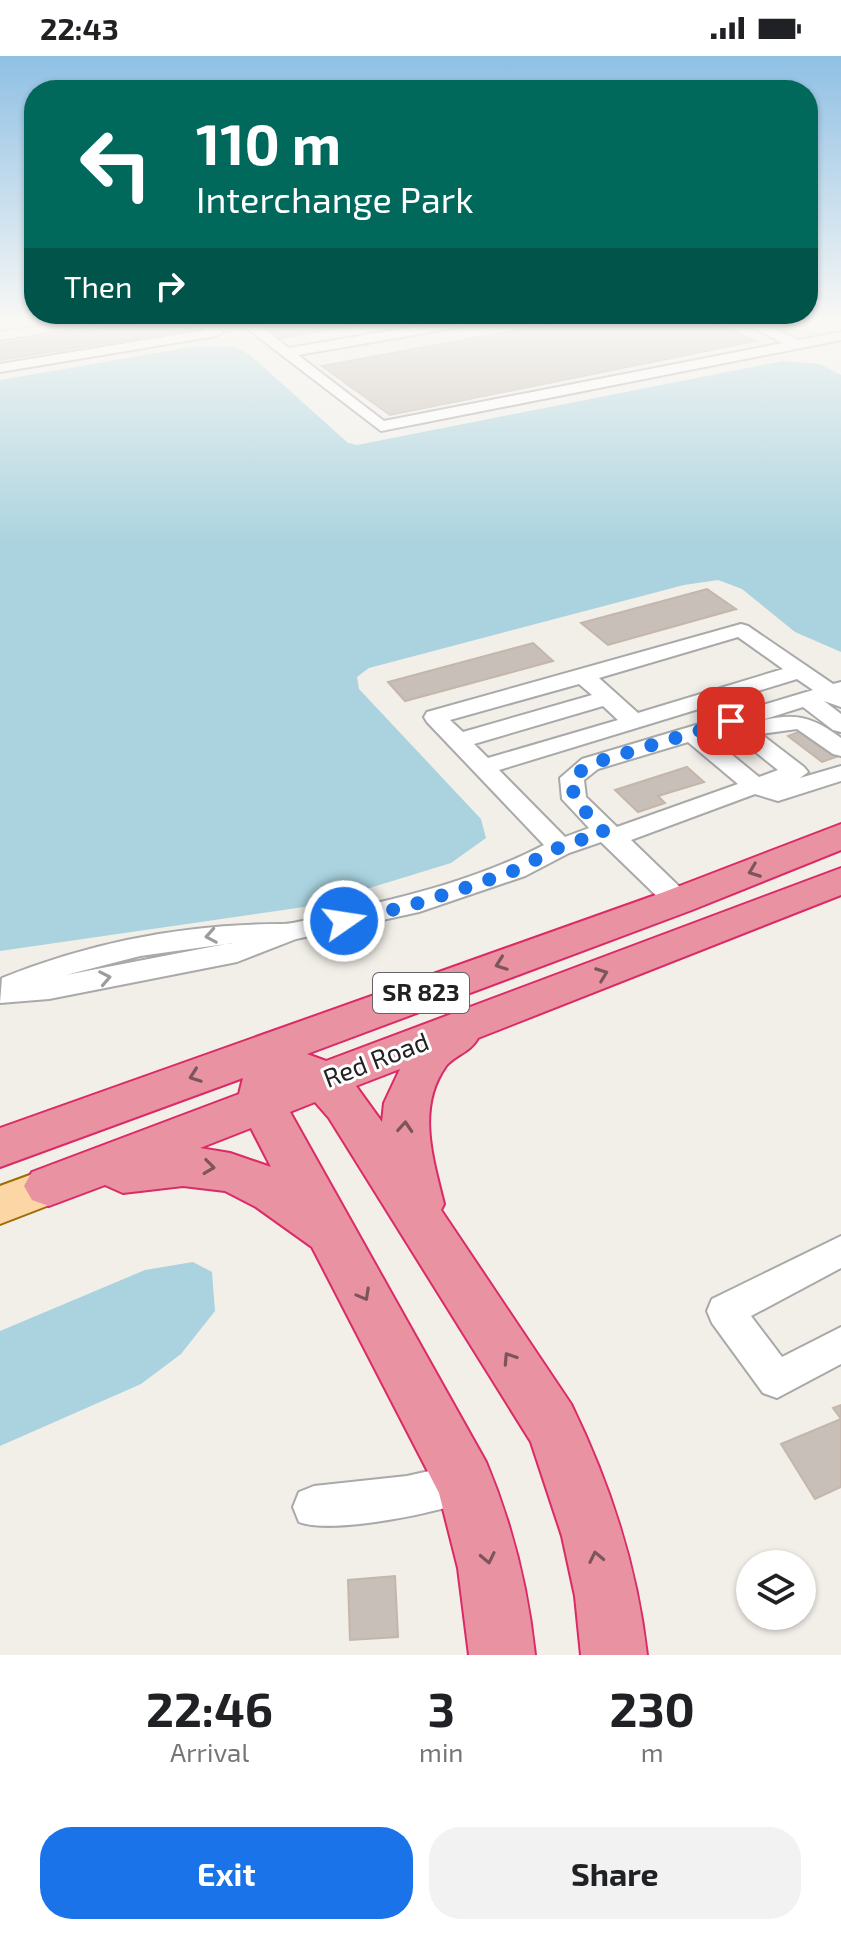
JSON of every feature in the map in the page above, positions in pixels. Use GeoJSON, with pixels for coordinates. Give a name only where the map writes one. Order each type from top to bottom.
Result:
{"type":"FeatureCollection","features":[{"type":"Feature","properties":{"kind":"highway","name":"Red Road"},"geometry":{"type":"LineString","coordinates":[[0,1148],[678,901],[841,836]]}},
{"type":"Feature","properties":{"kind":"highway","name":"Red Road"},"geometry":{"type":"LineString","coordinates":[[49,1186],[841,881]]}},
{"type":"Feature","properties":{"kind":"highway"},"geometry":{"type":"LineString","coordinates":[[426,1231],[404,1139],[407,1103],[429,1055],[477,1022]]}},
{"type":"Feature","properties":{"kind":"highway"},"geometry":{"type":"LineString","coordinates":[[502,1655],[494,1588],[482,1533],[465,1483],[261,1103],[268,1049],[322,1080],[345,1105],[551,1423],[565,1453],[590,1526],[614,1655]]}},
{"type":"Feature","properties":{"kind":"highway"},"geometry":{"type":"LineString","coordinates":[[49,1186],[180,1165],[227,1170],[273,1192],[332,1237]]}},
{"type":"Feature","properties":{"kind":"main road","name":"Red Road"},"geometry":{"type":"LineString","coordinates":[[0,1205],[49,1186]]}},
{"type":"Feature","properties":{"kind":"street"},"geometry":{"type":"LineString","coordinates":[[344,398],[381,426],[525,398]]}},
{"type":"Feature","properties":{"kind":"street"},"geometry":{"type":"LineString","coordinates":[[560,847],[435,717],[741,630],[837,693]]}},
{"type":"Feature","properties":{"kind":"street"},"geometry":{"type":"LineString","coordinates":[[482,767],[800,671]]}},
{"type":"Feature","properties":{"kind":"street"},"geometry":{"type":"LineString","coordinates":[[583,676],[634,722]]}},
{"type":"Feature","properties":{"kind":"street"},"geometry":{"type":"LineString","coordinates":[[738,726],[805,698],[837,693]]}},
{"type":"Feature","properties":{"kind":"street"},"geometry":{"type":"LineString","coordinates":[[458,741],[607,698]]}},
{"type":"Feature","properties":{"kind":"street"},"geometry":{"type":"LineString","coordinates":[[805,698],[841,725]]}},
{"type":"Feature","properties":{"kind":"street"},"geometry":{"type":"LineString","coordinates":[[678,901],[574,799],[572,778],[590,764],[691,733],[790,720],[803,722],[841,749]]}},
{"type":"Feature","properties":{"kind":"street"},"geometry":{"type":"LineString","coordinates":[[0,991],[49,989],[237,952],[289,931],[409,906],[516,870],[560,847],[608,835],[796,772],[738,726]]}},
{"type":"Feature","properties":{"kind":"street"},"geometry":{"type":"LineString","coordinates":[[691,733],[755,786],[778,794],[841,773]]}},
{"type":"Feature","properties":{"kind":"street"},"geometry":{"type":"LineString","coordinates":[[841,1251],[725,1311],[777,1380],[841,1344]]}},
{"type":"Feature","properties":{"kind":"street"},"geometry":{"type":"LineString","coordinates":[[314,1507],[407,1496],[465,1483]]}},
{"type":"Feature","properties":{"kind":"water"},"geometry":{"type":"Polygon","coordinates":[[[0,398],[297,398],[348,443],[357,445],[597,398],[841,398],[841,652],[795,632],[742,589],[718,580],[684,585],[369,668],[357,677],[359,689],[481,819],[486,838],[451,863],[311,906],[0,951],[0,398]]]}},
{"type":"Feature","properties":{"kind":"water"},"geometry":{"type":"Polygon","coordinates":[[[193,1262],[212,1272],[215,1311],[181,1354],[141,1384],[0,1446],[0,1331],[145,1270],[193,1262]]]}},
{"type":"Feature","properties":{"kind":"building"},"geometry":{"type":"Polygon","coordinates":[[[366,398],[476,398],[390,415],[366,398]]]}},
{"type":"Feature","properties":{"kind":"building"},"geometry":{"type":"Polygon","coordinates":[[[707,589],[736,609],[608,645],[581,623],[707,589]]]}},
{"type":"Feature","properties":{"kind":"building"},"geometry":{"type":"Polygon","coordinates":[[[533,643],[553,661],[405,701],[388,682],[533,643]]]}},
{"type":"Feature","properties":{"kind":"building"},"geometry":{"type":"Polygon","coordinates":[[[804,730],[839,756],[822,762],[788,736],[804,730]]]}},
{"type":"Feature","properties":{"kind":"building"},"geometry":{"type":"Polygon","coordinates":[[[687,767],[704,782],[658,796],[665,803],[638,812],[615,790],[687,767]]]}},
{"type":"Feature","properties":{"kind":"building"},"geometry":{"type":"Polygon","coordinates":[[[841,1405],[841,1419],[833,1408],[841,1405]]]}},
{"type":"Feature","properties":{"kind":"building"},"geometry":{"type":"Polygon","coordinates":[[[841,1419],[841,1487],[815,1499],[781,1444],[841,1419]]]}},
{"type":"Feature","properties":{"kind":"building"},"geometry":{"type":"Polygon","coordinates":[[[395,1576],[398,1637],[350,1640],[348,1580],[395,1576]]]}},
{"type":"Feature","properties":{"kind":"route"},"geometry":{"type":"LineString","coordinates":[[344,921],[409,906],[468,887],[516,870],[560,847],[604,832],[574,799],[572,778],[590,764],[731,721]]}}]}
